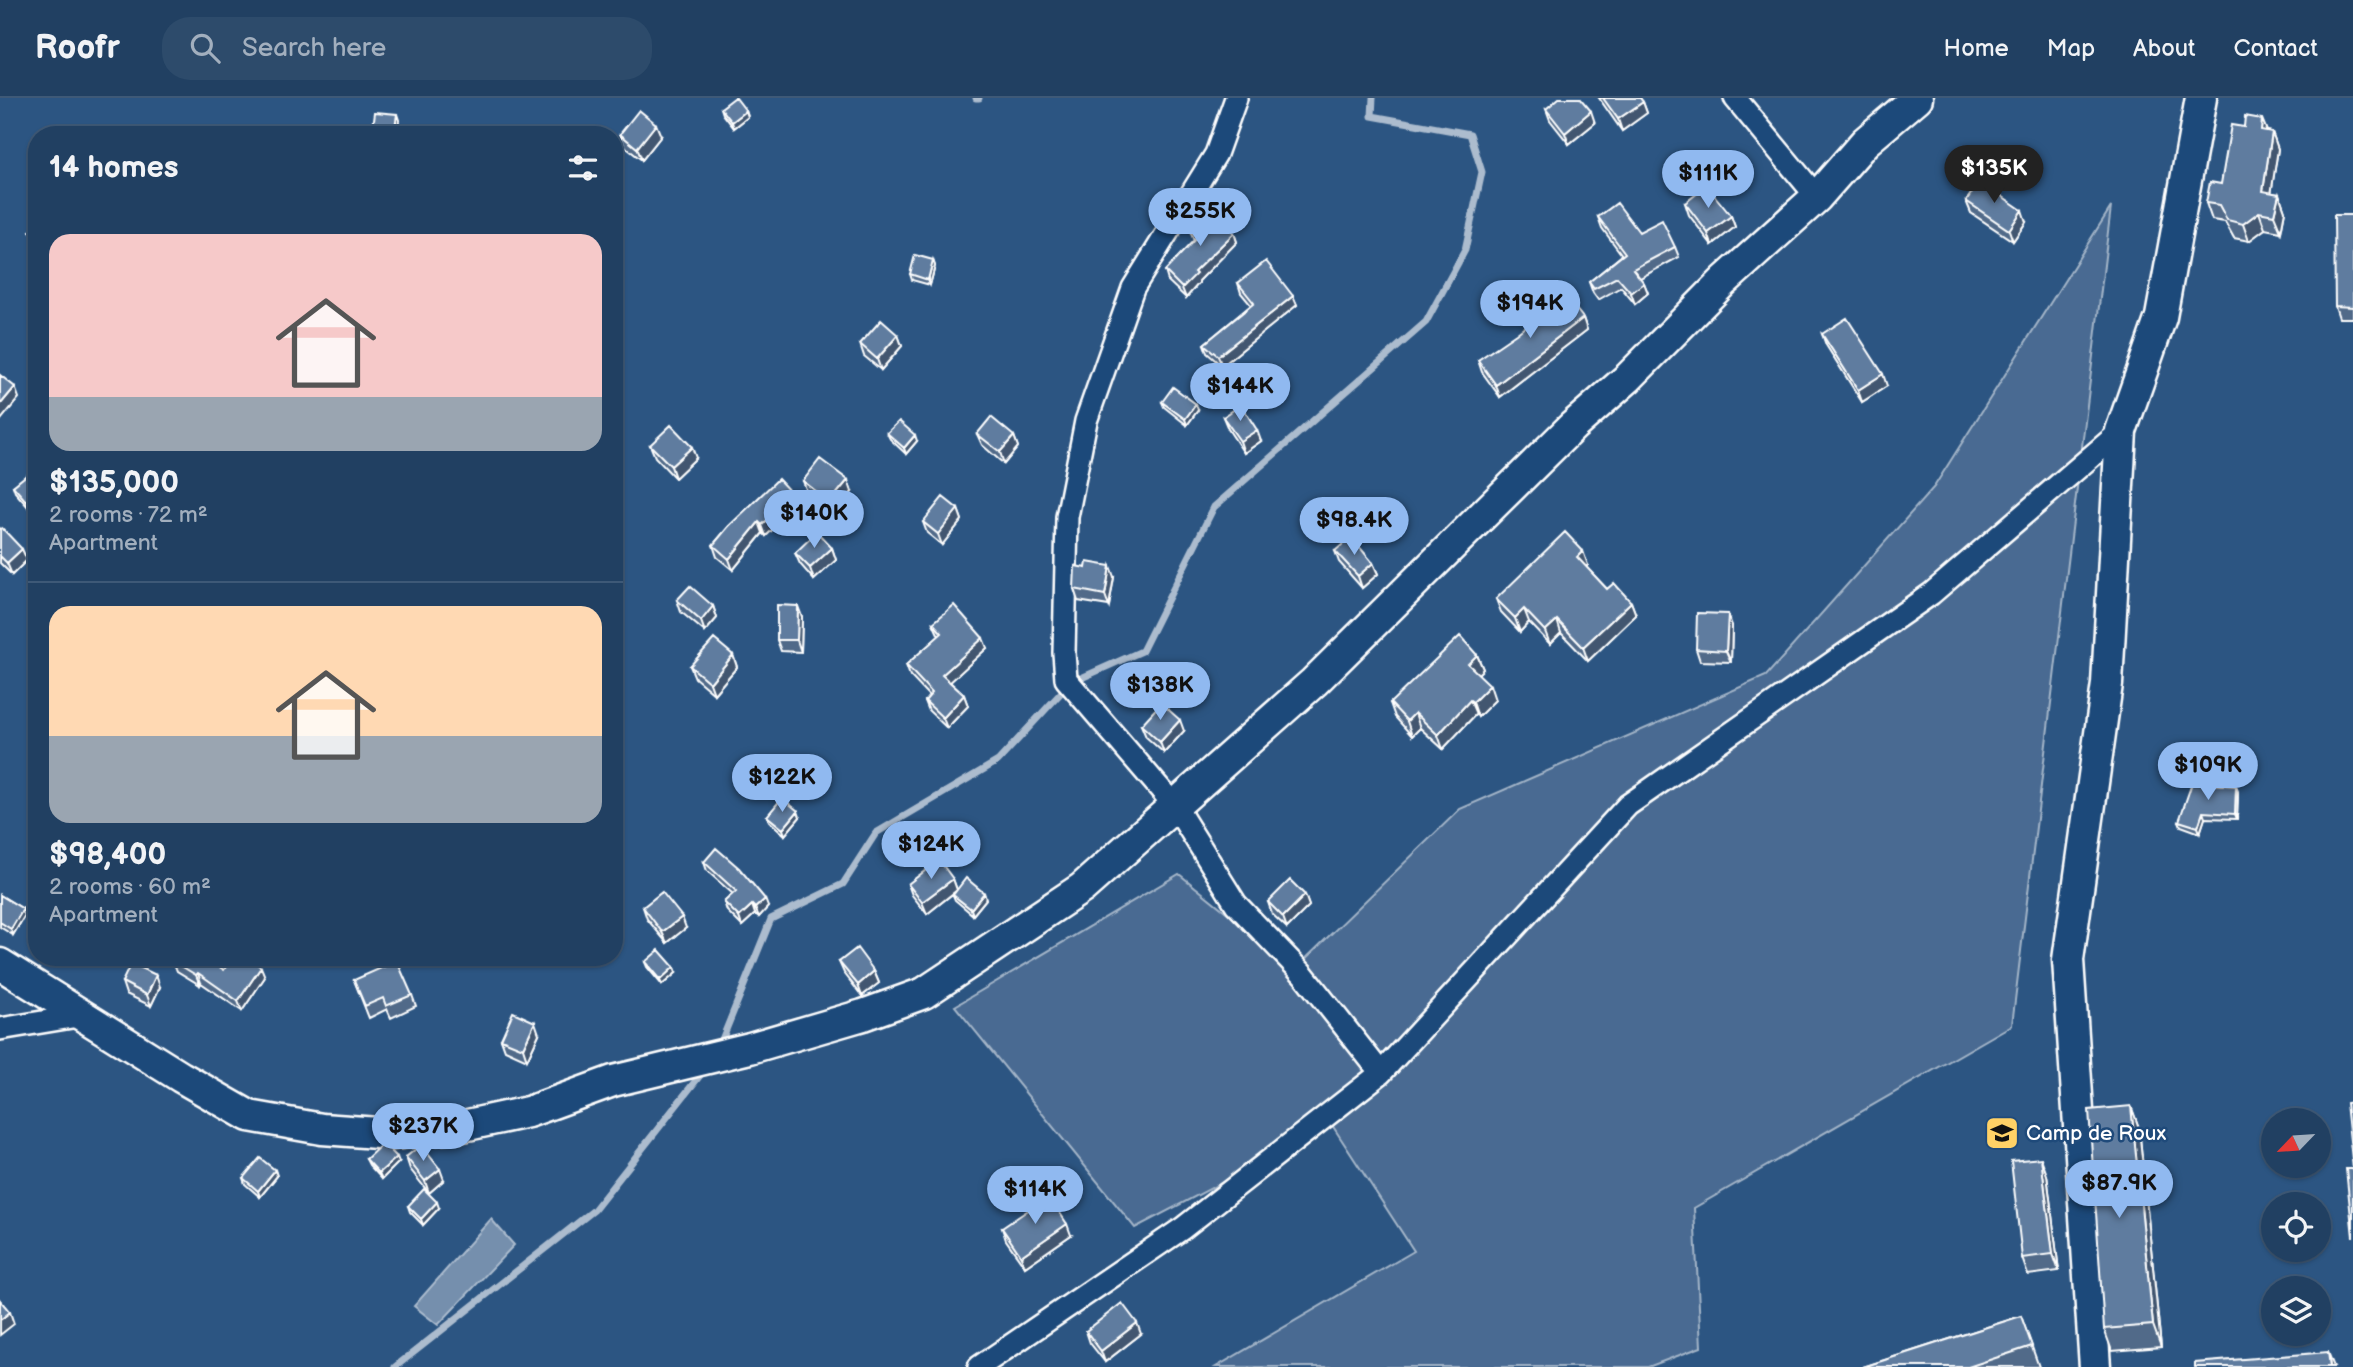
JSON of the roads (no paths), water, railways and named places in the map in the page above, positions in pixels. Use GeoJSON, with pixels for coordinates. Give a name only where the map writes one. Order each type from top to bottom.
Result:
{"type":"FeatureCollection","features":[{"type":"Feature","properties":{"kind":"street"},"geometry":{"type":"LineString","coordinates":[[1236,98],[1216,155],[1133,288],[1086,421],[1067,517],[1064,653],[1066,679],[1175,806],[1236,904],[1303,974],[1381,1073]]}},
{"type":"Feature","properties":{"kind":"street"},"geometry":{"type":"LineString","coordinates":[[1735,98],[1817,197]]}},
{"type":"Feature","properties":{"kind":"street"},"geometry":{"type":"LineString","coordinates":[[0,964],[248,1116],[322,1129],[392,1134],[463,1126],[528,1112],[613,1081],[750,1048],[851,1019],[924,993],[1082,888],[1314,682],[1573,426],[1628,378],[1724,281],[1817,197],[1865,142],[1917,98]]}},
{"type":"Feature","properties":{"kind":"street"},"geometry":{"type":"LineString","coordinates":[[2095,1367],[2068,960],[2107,684],[2121,430],[2161,317],[2201,98]]}},
{"type":"Feature","properties":{"kind":"street"},"geometry":{"type":"LineString","coordinates":[[979,1367],[1183,1228],[1381,1073],[1628,805],[1931,594],[2121,430]]}},
{"type":"Feature","properties":{"kind":"street"},"geometry":{"type":"LineString","coordinates":[[0,1029],[84,1015]]}},
{"type":"Feature","properties":{"kind":"waterway"},"geometry":{"type":"LineString","coordinates":[[719,1047],[771,919],[843,884],[876,833],[998,761],[1070,683],[1142,651],[1214,507],[1426,322],[1465,250],[1482,172],[1470,134],[1372,116],[1373,98]]}},
{"type":"Feature","properties":{"kind":"waterway"},"geometry":{"type":"LineString","coordinates":[[395,1367],[594,1210],[705,1069]]}},
{"type":"Feature","properties":{"kind":"place","name":"Camp de Roux"},"geometry":{"type":"Point","coordinates":[2002,1133]}}]}
